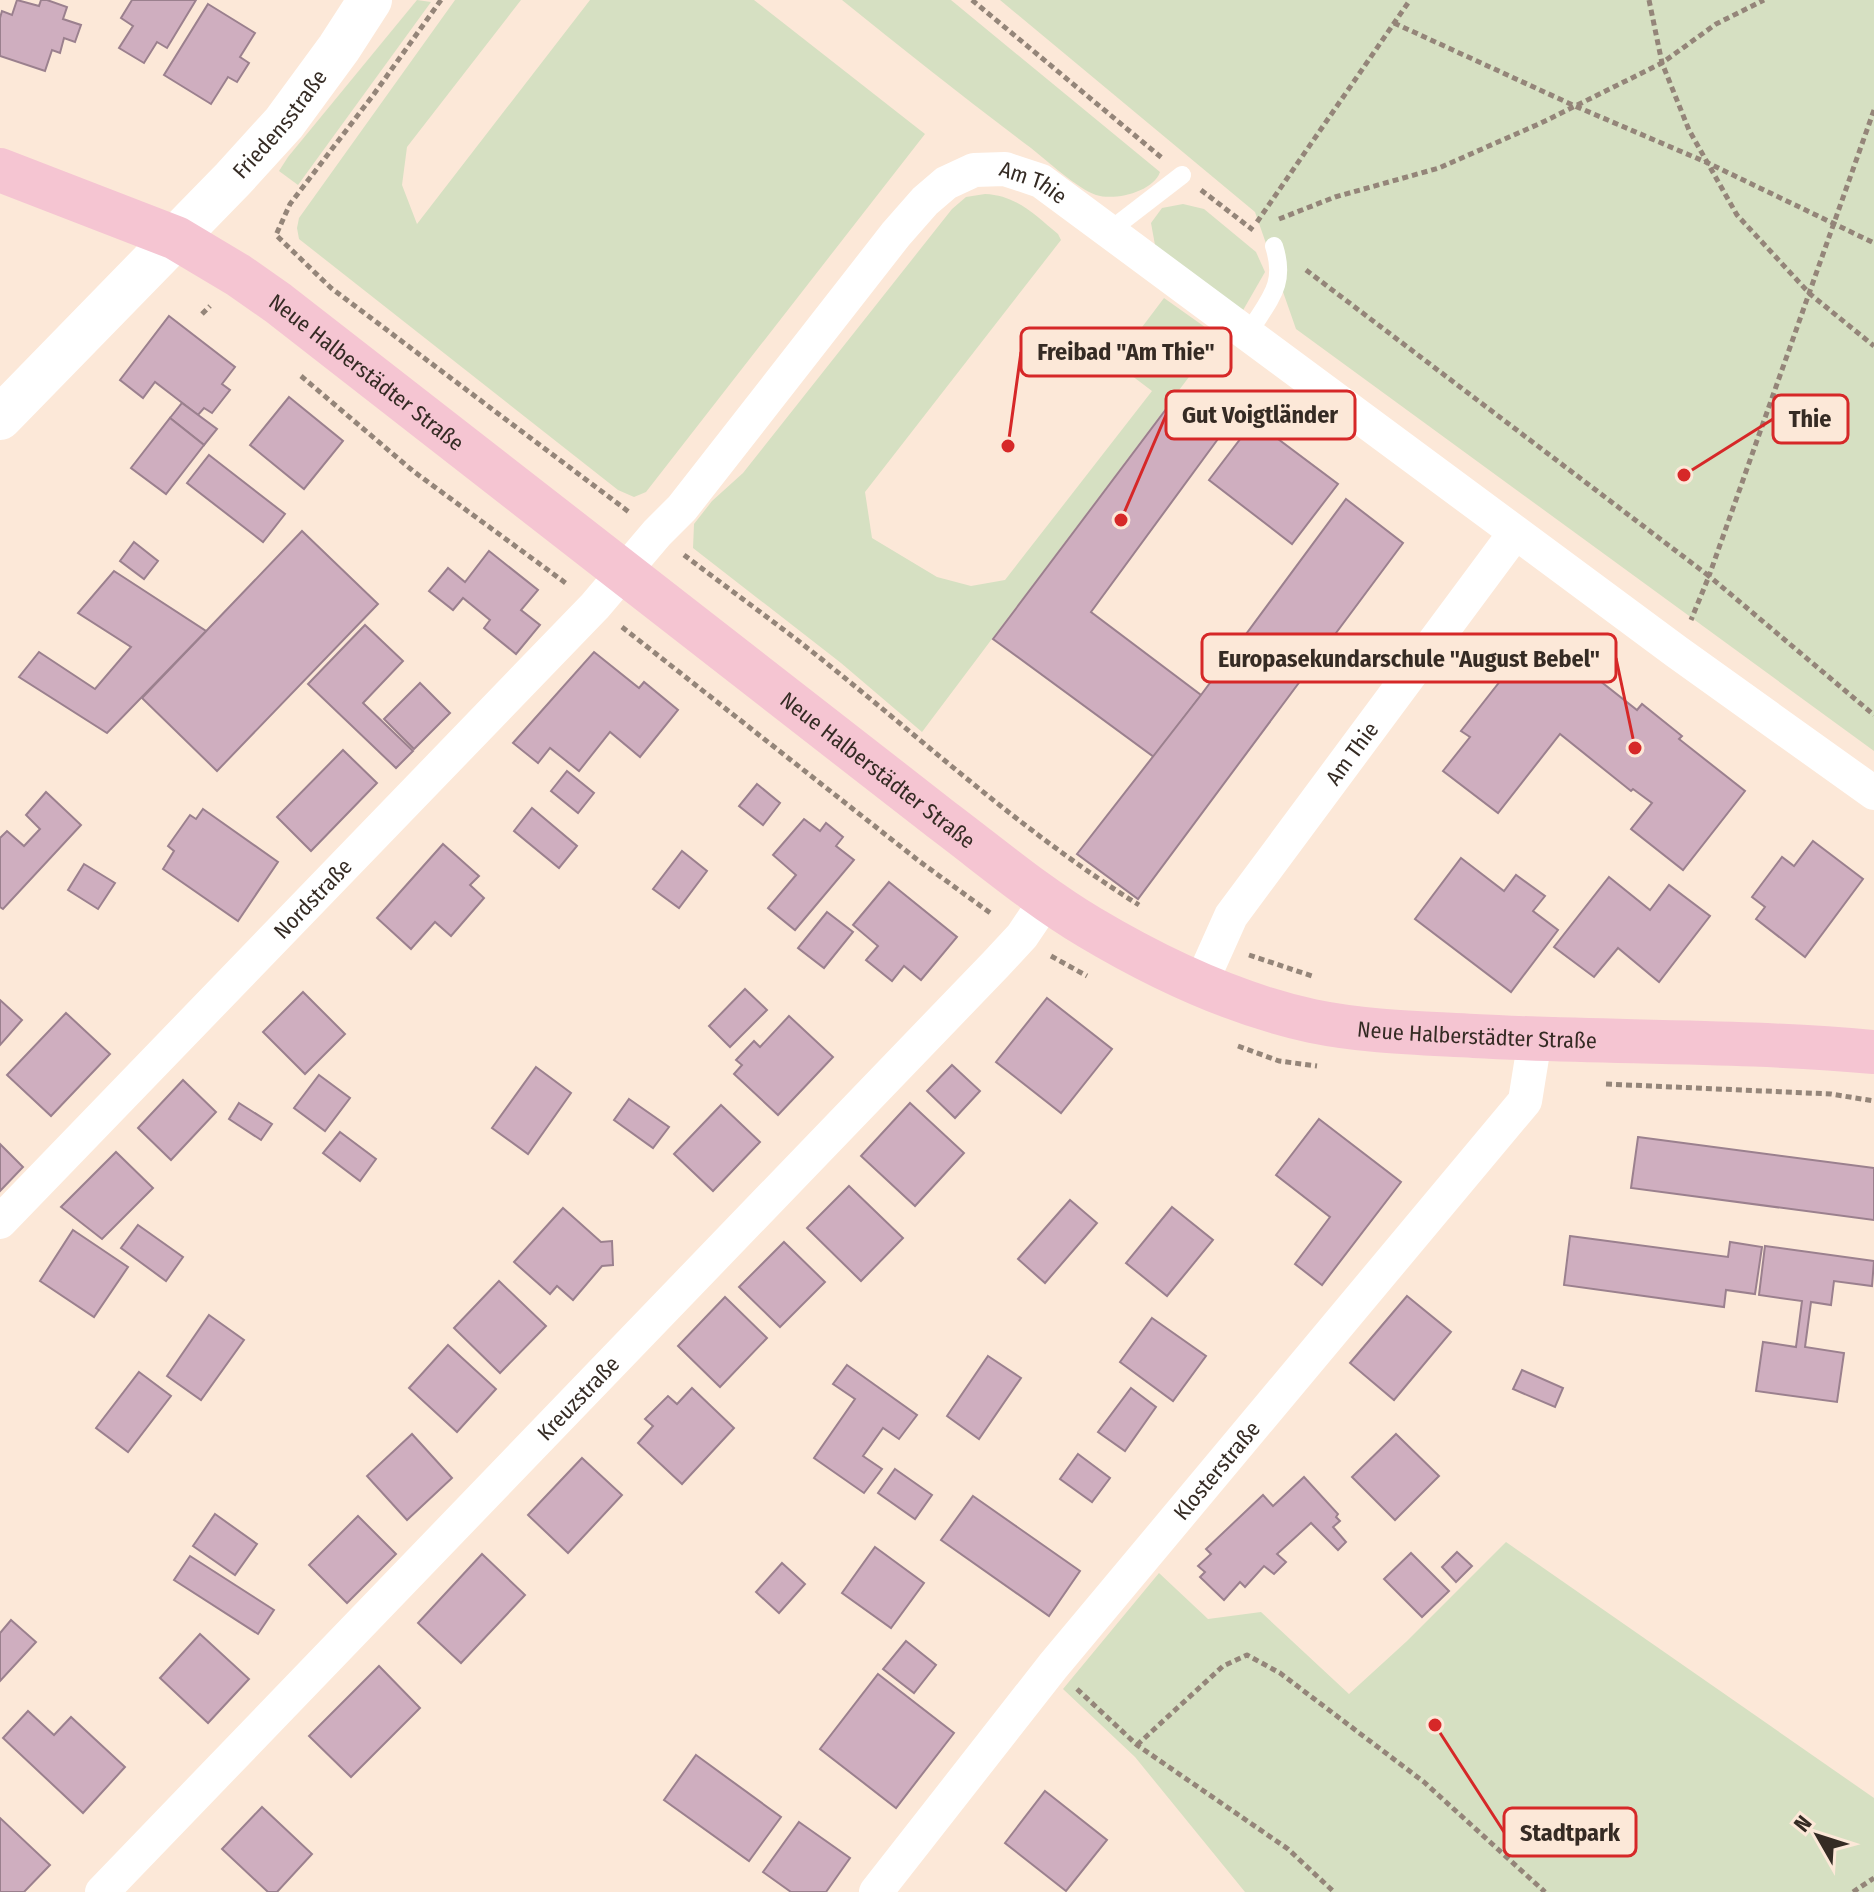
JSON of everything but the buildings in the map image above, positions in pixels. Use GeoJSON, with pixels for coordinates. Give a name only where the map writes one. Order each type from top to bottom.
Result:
{"type":"FeatureCollection","features":[{"type":"Feature","properties":{"kind":"main road","name":"Neue Halberstädter Straße"},"geometry":{"type":"LineString","coordinates":[[0,170],[176,238],[238,275],[625,572],[929,811],[1088,927],[1210,964],[1252,1003],[1313,1021],[1408,1032],[1874,1052]]}},
{"type":"Feature","properties":{"kind":"street","name":"Friedensstraße"},"geometry":{"type":"LineString","coordinates":[[0,418],[284,123],[370,0]]}},
{"type":"Feature","properties":{"kind":"street","name":"Am Thie"},"geometry":{"type":"LineString","coordinates":[[625,572],[682,508],[896,234],[946,183],[974,170],[1005,169],[1041,181],[1515,533],[1874,793]]}},
{"type":"Feature","properties":{"kind":"street","name":"Am Thie"},"geometry":{"type":"LineString","coordinates":[[1210,964],[1231,916],[1515,533]]}},
{"type":"Feature","properties":{"kind":"street","name":"Nordstraße"},"geometry":{"type":"LineString","coordinates":[[0,1222],[406,804],[625,572]]}},
{"type":"Feature","properties":{"kind":"street","name":"Kreuzstraße"},"geometry":{"type":"LineString","coordinates":[[102,1892],[1006,953],[1047,899]]}},
{"type":"Feature","properties":{"kind":"street","name":"Klosterstraße"},"geometry":{"type":"LineString","coordinates":[[876,1892],[1053,1666],[1525,1101],[1535,1039]]}},
{"type":"Feature","properties":{"kind":"lane"},"geometry":{"type":"LineString","coordinates":[[1108,232],[1182,175]]}},
{"type":"Feature","properties":{"kind":"lane"},"geometry":{"type":"LineString","coordinates":[[1248,334],[1278,283],[1280,265],[1274,246]]}},
{"type":"Feature","properties":{"kind":"path"},"geometry":{"type":"LineString","coordinates":[[441,0],[290,204],[276,235],[331,288],[834,669],[1026,825],[1149,912]]}},
{"type":"Feature","properties":{"kind":"path"},"geometry":{"type":"LineString","coordinates":[[972,0],[1182,175],[1709,576],[1874,715]]}},
{"type":"Feature","properties":{"kind":"path"},"geometry":{"type":"LineString","coordinates":[[1252,229],[1410,0]]}},
{"type":"Feature","properties":{"kind":"path"},"geometry":{"type":"LineString","coordinates":[[1649,0],[1662,63],[1689,130],[1737,215],[1810,294],[1874,346]]}},
{"type":"Feature","properties":{"kind":"path"},"geometry":{"type":"LineString","coordinates":[[1252,229],[1335,197],[1439,168],[1662,63],[1716,24],[1764,0]]}},
{"type":"Feature","properties":{"kind":"path"},"geometry":{"type":"LineString","coordinates":[[1394,23],[1708,163],[1874,243]]}},
{"type":"Feature","properties":{"kind":"path"},"geometry":{"type":"LineString","coordinates":[[1677,652],[1709,576],[1874,110]]}},
{"type":"Feature","properties":{"kind":"path"},"geometry":{"type":"LineString","coordinates":[[1210,964],[1320,979]]}},
{"type":"Feature","properties":{"kind":"path"},"geometry":{"type":"LineString","coordinates":[[1137,1745],[1223,1666],[1247,1655],[1280,1673],[1424,1782],[1545,1892]]}},
{"type":"Feature","properties":{"kind":"path"},"geometry":{"type":"LineString","coordinates":[[1053,1666],[1137,1745],[1288,1849],[1334,1892]]}},
{"type":"Feature","properties":{"kind":"path"},"geometry":{"type":"LineString","coordinates":[[1853,1892],[1874,1878]]}},
{"type":"Feature","properties":{"kind":"green space"},"geometry":{"type":"Polygon","coordinates":[[[417,0],[431,2],[298,185],[279,171],[288,157],[417,0]]]}},
{"type":"Feature","properties":{"kind":"green space"},"geometry":{"type":"Polygon","coordinates":[[[455,0],[521,0],[407,147],[402,185],[417,224],[590,0],[754,0],[925,134],[646,492],[634,497],[618,490],[299,239],[299,218],[455,0]]]}},
{"type":"Feature","properties":{"kind":"green space"},"geometry":{"type":"Polygon","coordinates":[[[842,0],[951,0],[1160,172],[1150,185],[1123,196],[1104,197],[1089,192],[842,0]]]}},
{"type":"Feature","properties":{"kind":"green space"},"geometry":{"type":"Polygon","coordinates":[[[1000,0],[1874,0],[1874,751],[1296,329],[1255,212],[1000,0]]]}},
{"type":"Feature","properties":{"kind":"green space"},"geometry":{"type":"Polygon","coordinates":[[[985,194],[1016,202],[1058,234],[1061,240],[865,492],[872,538],[937,577],[971,586],[1005,580],[1152,391],[1115,363],[1164,298],[1219,337],[922,732],[841,663],[693,548],[694,524],[712,501],[743,473],[952,209],[966,197],[985,194]]]}},
{"type":"Feature","properties":{"kind":"green space"},"geometry":{"type":"Polygon","coordinates":[[[1183,204],[1204,209],[1256,252],[1265,272],[1242,312],[1155,245],[1151,223],[1162,208],[1183,204]]]}},
{"type":"Feature","properties":{"kind":"green space"},"geometry":{"type":"Polygon","coordinates":[[[1506,1542],[1874,1798],[1874,1892],[1245,1892],[1135,1757],[1063,1689],[1159,1573],[1208,1619],[1261,1612],[1349,1694],[1506,1542]]]}},
{"type":"Feature","properties":{"kind":"place","name":"Freibad \"Am Thie\""},"geometry":{"type":"Point","coordinates":[1008,446]}},
{"type":"Feature","properties":{"kind":"place","name":"Thie"},"geometry":{"type":"Point","coordinates":[1684,475]}},
{"type":"Feature","properties":{"kind":"place","name":"Gut Voigtländer"},"geometry":{"type":"Point","coordinates":[1121,520]}},
{"type":"Feature","properties":{"kind":"place","name":"Europasekundarschule \"August Bebel\""},"geometry":{"type":"Point","coordinates":[1635,748]}},
{"type":"Feature","properties":{"kind":"place","name":"Stadtpark"},"geometry":{"type":"Point","coordinates":[1435,1725]}}]}
